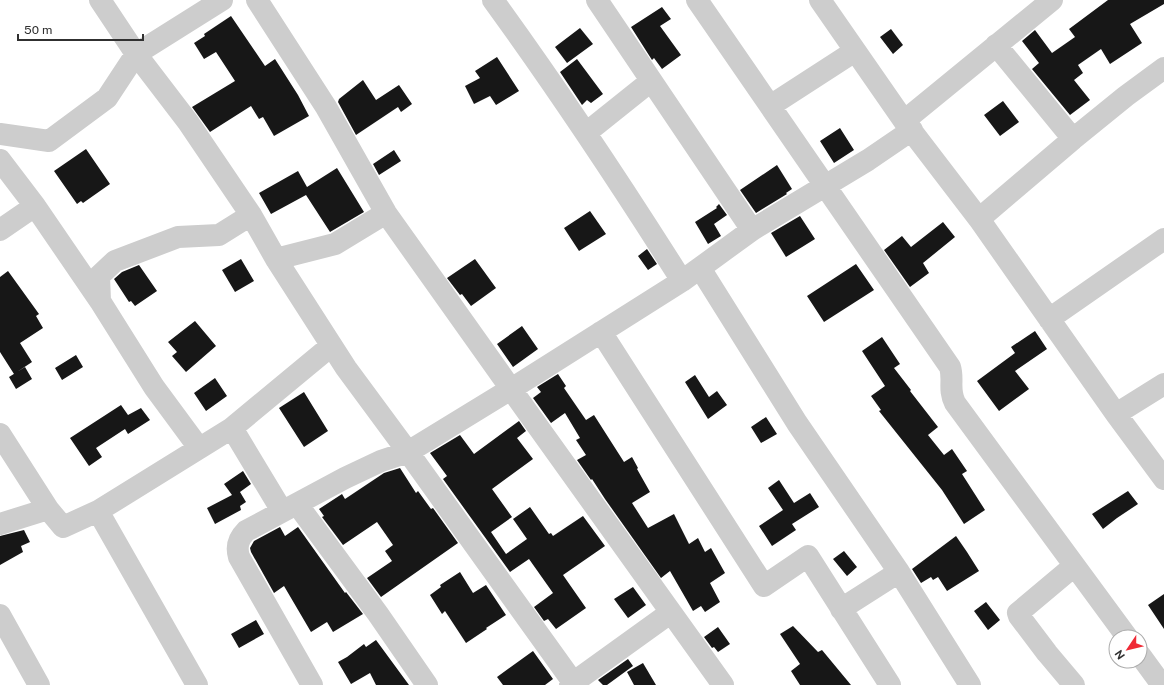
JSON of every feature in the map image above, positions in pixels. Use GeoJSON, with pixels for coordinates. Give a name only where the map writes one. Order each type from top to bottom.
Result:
{"type":"FeatureCollection","features":[{"type":"Feature","properties":{"kind":"street"},"geometry":{"type":"LineString","coordinates":[[100,0],[136,54],[188,122],[250,215],[276,259],[346,368],[408,452],[573,684],[670,613]]}},
{"type":"Feature","properties":{"kind":"street"},"geometry":{"type":"LineString","coordinates":[[0,134],[49,141],[107,98],[136,54],[222,0]]}},
{"type":"Feature","properties":{"kind":"street"},"geometry":{"type":"LineString","coordinates":[[257,0],[326,107],[386,213],[670,613],[723,685]]}},
{"type":"Feature","properties":{"kind":"street"},"geometry":{"type":"LineString","coordinates":[[493,0],[586,133],[642,217],[682,281]]}},
{"type":"Feature","properties":{"kind":"street"},"geometry":{"type":"LineString","coordinates":[[597,0],[752,230]]}},
{"type":"Feature","properties":{"kind":"street"},"geometry":{"type":"LineString","coordinates":[[697,0],[950,367],[952,378],[951,392],[955,403],[1121,629]]}},
{"type":"Feature","properties":{"kind":"street"},"geometry":{"type":"LineString","coordinates":[[820,0],[908,125],[979,219],[1116,414],[1164,479]]}},
{"type":"Feature","properties":{"kind":"street"},"geometry":{"type":"LineString","coordinates":[[312,685],[241,563],[237,552],[239,540],[246,531],[345,478],[381,461],[408,452],[682,281],[752,230],[868,160],[996,45],[1052,0]]}},
{"type":"Feature","properties":{"kind":"street"},"geometry":{"type":"LineString","coordinates":[[996,45],[1073,140]]}},
{"type":"Feature","properties":{"kind":"street"},"geometry":{"type":"LineString","coordinates":[[770,106],[855,50]]}},
{"type":"Feature","properties":{"kind":"street"},"geometry":{"type":"LineString","coordinates":[[979,219],[1073,140],[1164,68]]}},
{"type":"Feature","properties":{"kind":"street"},"geometry":{"type":"LineString","coordinates":[[586,133],[652,81]]}},
{"type":"Feature","properties":{"kind":"street"},"geometry":{"type":"LineString","coordinates":[[0,160],[35,206],[100,301],[154,387],[199,448]]}},
{"type":"Feature","properties":{"kind":"street"},"geometry":{"type":"LineString","coordinates":[[0,230],[35,206]]}},
{"type":"Feature","properties":{"kind":"street"},"geometry":{"type":"LineString","coordinates":[[276,259],[335,244],[386,213]]}},
{"type":"Feature","properties":{"kind":"street"},"geometry":{"type":"LineString","coordinates":[[100,301],[99,276],[115,262],[178,237],[219,235],[250,215]]}},
{"type":"Feature","properties":{"kind":"street"},"geometry":{"type":"LineString","coordinates":[[1049,319],[1164,239]]}},
{"type":"Feature","properties":{"kind":"street"},"geometry":{"type":"LineString","coordinates":[[700,268],[797,423],[899,572],[970,685]]}},
{"type":"Feature","properties":{"kind":"street"},"geometry":{"type":"LineString","coordinates":[[602,332],[764,586],[808,556],[890,685]]}},
{"type":"Feature","properties":{"kind":"street"},"geometry":{"type":"LineString","coordinates":[[0,434],[48,509],[63,526],[98,511],[232,428],[331,346]]}},
{"type":"Feature","properties":{"kind":"street"},"geometry":{"type":"LineString","coordinates":[[1116,414],[1164,384]]}},
{"type":"Feature","properties":{"kind":"street"},"geometry":{"type":"LineString","coordinates":[[232,428],[289,507],[378,614],[427,685]]}},
{"type":"Feature","properties":{"kind":"street"},"geometry":{"type":"LineString","coordinates":[[0,524],[48,509]]}},
{"type":"Feature","properties":{"kind":"street"},"geometry":{"type":"LineString","coordinates":[[98,511],[197,685]]}},
{"type":"Feature","properties":{"kind":"street"},"geometry":{"type":"LineString","coordinates":[[1074,566],[1018,613],[1047,653],[1074,685]]}},
{"type":"Feature","properties":{"kind":"street"},"geometry":{"type":"LineString","coordinates":[[841,608],[899,572]]}},
{"type":"Feature","properties":{"kind":"street"},"geometry":{"type":"LineString","coordinates":[[0,615],[39,685]]}},
{"type":"Feature","properties":{"kind":"street"},"geometry":{"type":"LineString","coordinates":[[1148,666],[1162,685]]}},
{"type":"Feature","properties":{"kind":"building"},"geometry":{"type":"Polygon","coordinates":[[[1108,0],[1164,0],[1164,4],[1130,24],[1142,43],[1110,64],[1101,49],[1078,65],[1083,73],[1074,80],[1090,100],[1070,115],[1032,69],[1039,63],[1022,41],[1035,30],[1052,53],[1075,37],[1069,29],[1108,0]]]}},
{"type":"Feature","properties":{"kind":"building"},"geometry":{"type":"Polygon","coordinates":[[[662,7],[671,19],[660,26],[681,55],[662,69],[654,58],[652,60],[631,27],[662,7]]]}},
{"type":"Feature","properties":{"kind":"building"},"geometry":{"type":"Polygon","coordinates":[[[231,16],[265,66],[275,59],[298,95],[309,116],[274,136],[263,117],[259,119],[251,106],[210,132],[192,107],[235,81],[216,52],[204,59],[194,43],[205,36],[204,34],[231,16]]]}},
{"type":"Feature","properties":{"kind":"building"},"geometry":{"type":"Polygon","coordinates":[[[580,28],[593,44],[567,63],[555,47],[580,28]]]}},
{"type":"Feature","properties":{"kind":"building"},"geometry":{"type":"Polygon","coordinates":[[[891,29],[903,45],[893,54],[880,37],[891,29]]]}},
{"type":"Feature","properties":{"kind":"building"},"geometry":{"type":"Polygon","coordinates":[[[497,57],[519,91],[496,105],[490,96],[474,104],[465,86],[480,78],[475,71],[497,57]]]}},
{"type":"Feature","properties":{"kind":"building"},"geometry":{"type":"Polygon","coordinates":[[[577,59],[603,94],[591,103],[587,100],[582,105],[560,72],[577,59]]]}},
{"type":"Feature","properties":{"kind":"building"},"geometry":{"type":"Polygon","coordinates":[[[363,80],[376,100],[399,85],[412,104],[401,112],[398,107],[356,135],[338,102],[339,99],[363,80]]]}},
{"type":"Feature","properties":{"kind":"building"},"geometry":{"type":"Polygon","coordinates":[[[1003,101],[1019,122],[1000,136],[984,115],[1003,101]]]}},
{"type":"Feature","properties":{"kind":"building"},"geometry":{"type":"Polygon","coordinates":[[[840,128],[854,150],[834,163],[820,141],[840,128]]]}},
{"type":"Feature","properties":{"kind":"building"},"geometry":{"type":"Polygon","coordinates":[[[86,149],[110,184],[83,203],[81,201],[77,204],[54,171],[86,149]]]}},
{"type":"Feature","properties":{"kind":"building"},"geometry":{"type":"Polygon","coordinates":[[[394,150],[401,161],[379,175],[373,164],[394,150]]]}},
{"type":"Feature","properties":{"kind":"building"},"geometry":{"type":"Polygon","coordinates":[[[777,165],[792,189],[786,193],[787,194],[756,213],[740,190],[777,165]]]}},
{"type":"Feature","properties":{"kind":"building"},"geometry":{"type":"Polygon","coordinates":[[[337,168],[364,212],[330,232],[306,195],[271,214],[259,193],[298,171],[307,187],[337,168]]]}},
{"type":"Feature","properties":{"kind":"building"},"geometry":{"type":"Polygon","coordinates":[[[719,204],[727,215],[714,224],[721,236],[708,244],[695,222],[717,208],[716,207],[719,204]]]}},
{"type":"Feature","properties":{"kind":"building"},"geometry":{"type":"Polygon","coordinates":[[[590,211],[606,234],[579,251],[564,228],[590,211]]]}},
{"type":"Feature","properties":{"kind":"building"},"geometry":{"type":"Polygon","coordinates":[[[800,216],[815,239],[786,257],[771,233],[800,216]]]}},
{"type":"Feature","properties":{"kind":"building"},"geometry":{"type":"Polygon","coordinates":[[[943,222],[955,237],[923,263],[929,273],[910,287],[884,250],[902,236],[911,247],[943,222]]]}},
{"type":"Feature","properties":{"kind":"building"},"geometry":{"type":"Polygon","coordinates":[[[647,249],[657,264],[648,270],[638,256],[647,249]]]}},
{"type":"Feature","properties":{"kind":"building"},"geometry":{"type":"Polygon","coordinates":[[[241,259],[254,281],[235,292],[222,270],[241,259]]]}},
{"type":"Feature","properties":{"kind":"building"},"geometry":{"type":"Polygon","coordinates":[[[475,259],[496,288],[471,306],[447,278],[475,259]]]}},
{"type":"Feature","properties":{"kind":"building"},"geometry":{"type":"Polygon","coordinates":[[[856,264],[874,290],[824,322],[807,296],[856,264]]]}},
{"type":"Feature","properties":{"kind":"building"},"geometry":{"type":"Polygon","coordinates":[[[139,265],[157,291],[135,306],[131,301],[129,302],[114,279],[122,272],[139,265]]]}},
{"type":"Feature","properties":{"kind":"building"},"geometry":{"type":"Polygon","coordinates":[[[8,271],[39,314],[36,316],[43,328],[20,343],[32,362],[14,374],[0,352],[0,277],[8,271]]]}},
{"type":"Feature","properties":{"kind":"building"},"geometry":{"type":"Polygon","coordinates":[[[195,321],[216,346],[186,372],[172,356],[177,352],[168,342],[195,321]]]}},
{"type":"Feature","properties":{"kind":"building"},"geometry":{"type":"Polygon","coordinates":[[[522,326],[538,349],[513,367],[497,344],[522,326]]]}},
{"type":"Feature","properties":{"kind":"building"},"geometry":{"type":"Polygon","coordinates":[[[1035,331],[1047,349],[1015,371],[1029,389],[999,411],[977,381],[1015,353],[1011,347],[1035,331]]]}},
{"type":"Feature","properties":{"kind":"building"},"geometry":{"type":"Polygon","coordinates":[[[882,337],[900,364],[894,368],[938,427],[928,435],[944,455],[952,449],[967,471],[962,474],[985,510],[964,524],[942,490],[879,411],[881,410],[871,396],[885,386],[862,351],[882,337]]]}},
{"type":"Feature","properties":{"kind":"building"},"geometry":{"type":"Polygon","coordinates":[[[76,355],[83,367],[62,380],[55,368],[76,355]]]}},
{"type":"Feature","properties":{"kind":"building"},"geometry":{"type":"Polygon","coordinates":[[[25,367],[32,379],[16,389],[9,377],[25,367]]]}},
{"type":"Feature","properties":{"kind":"building"},"geometry":{"type":"Polygon","coordinates":[[[558,374],[566,386],[564,388],[586,420],[594,415],[624,462],[632,457],[650,492],[632,503],[648,528],[674,514],[689,544],[698,538],[705,552],[711,548],[725,573],[710,583],[720,602],[705,612],[701,606],[693,611],[670,571],[661,578],[592,479],[591,480],[577,460],[586,455],[576,440],[580,438],[565,413],[551,423],[533,398],[541,392],[537,387],[558,374]]]}},
{"type":"Feature","properties":{"kind":"building"},"geometry":{"type":"Polygon","coordinates":[[[695,375],[709,397],[717,391],[727,405],[708,419],[685,382],[695,375]]]}},
{"type":"Feature","properties":{"kind":"building"},"geometry":{"type":"Polygon","coordinates":[[[215,378],[227,396],[206,411],[194,393],[215,378]]]}},
{"type":"Feature","properties":{"kind":"building"},"geometry":{"type":"Polygon","coordinates":[[[304,392],[328,431],[304,447],[279,408],[304,392]]]}},
{"type":"Feature","properties":{"kind":"building"},"geometry":{"type":"Polygon","coordinates":[[[121,405],[128,415],[141,408],[150,420],[128,434],[125,429],[96,448],[102,457],[89,466],[70,438],[121,405]]]}},
{"type":"Feature","properties":{"kind":"building"},"geometry":{"type":"Polygon","coordinates":[[[766,417],[777,434],[761,443],[751,427],[766,417]]]}},
{"type":"Feature","properties":{"kind":"building"},"geometry":{"type":"Polygon","coordinates":[[[519,421],[526,431],[517,438],[533,459],[492,489],[512,517],[491,532],[506,554],[527,539],[513,519],[530,507],[549,534],[551,533],[553,536],[583,516],[605,546],[563,575],[586,608],[556,629],[548,619],[544,621],[534,607],[553,593],[529,559],[510,572],[443,479],[447,476],[430,453],[460,435],[474,454],[519,421]]]}},
{"type":"Feature","properties":{"kind":"building"},"geometry":{"type":"Polygon","coordinates":[[[400,468],[416,493],[418,491],[431,509],[433,508],[458,543],[381,597],[367,578],[392,561],[385,551],[393,545],[377,522],[343,545],[322,517],[324,516],[319,509],[342,494],[345,499],[384,473],[400,468]]]}},
{"type":"Feature","properties":{"kind":"building"},"geometry":{"type":"Polygon","coordinates":[[[243,471],[251,484],[240,492],[246,502],[240,506],[241,510],[215,524],[207,508],[232,495],[224,484],[243,471]]]}},
{"type":"Feature","properties":{"kind":"building"},"geometry":{"type":"Polygon","coordinates":[[[779,480],[794,503],[810,493],[819,507],[792,524],[796,530],[772,546],[759,526],[783,510],[768,488],[779,480]]]}},
{"type":"Feature","properties":{"kind":"building"},"geometry":{"type":"Polygon","coordinates":[[[1128,491],[1138,504],[1103,529],[1092,514],[1128,491]]]}},
{"type":"Feature","properties":{"kind":"building"},"geometry":{"type":"Polygon","coordinates":[[[280,527],[285,536],[298,527],[345,593],[346,592],[363,614],[333,632],[327,622],[311,632],[284,586],[274,593],[251,552],[250,548],[254,541],[280,527]]]}},
{"type":"Feature","properties":{"kind":"building"},"geometry":{"type":"Polygon","coordinates":[[[24,530],[30,542],[21,546],[23,552],[0,565],[0,536],[24,530]]]}},
{"type":"Feature","properties":{"kind":"building"},"geometry":{"type":"Polygon","coordinates":[[[956,536],[979,571],[947,591],[938,577],[933,580],[931,577],[921,583],[912,569],[956,536]]]}},
{"type":"Feature","properties":{"kind":"building"},"geometry":{"type":"Polygon","coordinates":[[[844,551],[857,567],[847,576],[833,559],[844,551]]]}},
{"type":"Feature","properties":{"kind":"building"},"geometry":{"type":"Polygon","coordinates":[[[460,572],[473,593],[486,585],[506,615],[466,643],[445,611],[442,614],[430,595],[441,587],[440,585],[460,572]]]}},
{"type":"Feature","properties":{"kind":"building"},"geometry":{"type":"Polygon","coordinates":[[[633,587],[646,605],[628,618],[614,599],[633,587]]]}},
{"type":"Feature","properties":{"kind":"building"},"geometry":{"type":"Polygon","coordinates":[[[1164,594],[1164,629],[1148,605],[1164,594]]]}},
{"type":"Feature","properties":{"kind":"building"},"geometry":{"type":"Polygon","coordinates":[[[986,602],[1000,620],[988,630],[974,611],[986,602]]]}},
{"type":"Feature","properties":{"kind":"building"},"geometry":{"type":"Polygon","coordinates":[[[256,620],[264,634],[239,648],[231,634],[256,620]]]}},
{"type":"Feature","properties":{"kind":"building"},"geometry":{"type":"Polygon","coordinates":[[[793,626],[818,652],[822,650],[851,685],[800,685],[791,671],[800,664],[780,634],[793,626]]]}},
{"type":"Feature","properties":{"kind":"building"},"geometry":{"type":"Polygon","coordinates":[[[718,627],[730,644],[718,652],[714,647],[712,648],[704,637],[718,627]]]}},
{"type":"Feature","properties":{"kind":"building"},"geometry":{"type":"Polygon","coordinates":[[[376,640],[409,685],[376,685],[370,673],[351,684],[338,662],[364,644],[366,647],[376,640]]]}},
{"type":"Feature","properties":{"kind":"building"},"geometry":{"type":"Polygon","coordinates":[[[533,651],[553,679],[545,685],[503,685],[497,677],[533,651]]]}},
{"type":"Feature","properties":{"kind":"building"},"geometry":{"type":"Polygon","coordinates":[[[628,659],[633,666],[607,685],[603,685],[598,680],[628,659]]]}},
{"type":"Feature","properties":{"kind":"building"},"geometry":{"type":"Polygon","coordinates":[[[643,663],[656,685],[634,685],[627,672],[643,663]]]}}]}
